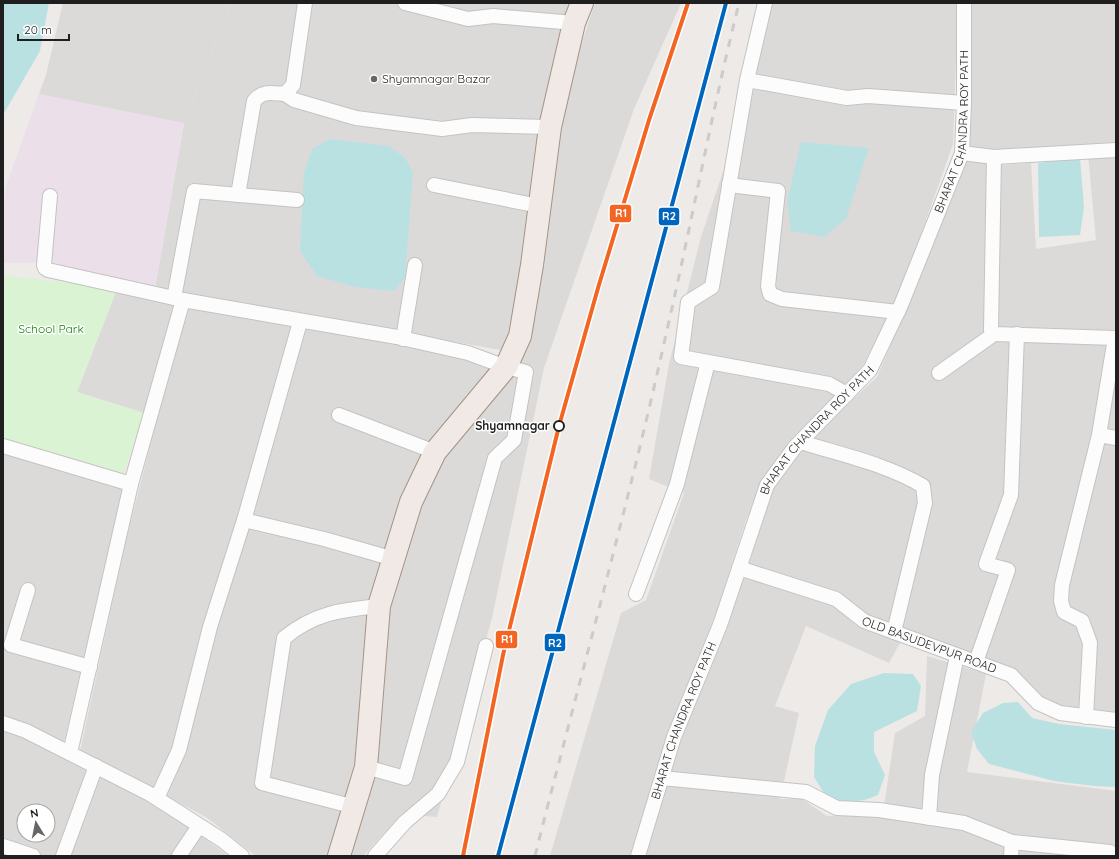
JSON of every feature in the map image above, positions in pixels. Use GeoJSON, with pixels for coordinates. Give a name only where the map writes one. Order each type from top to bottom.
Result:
{"type":"FeatureCollection","features":[{"type":"Feature","properties":{"kind":"main road"},"geometry":{"type":"LineString","coordinates":[[339,856],[366,767],[379,606],[411,502],[435,452],[506,367],[521,329],[532,265],[550,127],[574,23],[582,3]]}},
{"type":"Feature","properties":{"kind":"street"},"geometry":{"type":"LineString","coordinates":[[286,94],[293,85],[305,3]]}},
{"type":"Feature","properties":{"kind":"street"},"geometry":{"type":"LineString","coordinates":[[405,3],[468,19],[493,16],[574,23]]}},
{"type":"Feature","properties":{"kind":"street"},"geometry":{"type":"LineString","coordinates":[[765,3],[747,80],[712,287],[688,302],[681,356],[829,384],[846,394]]}},
{"type":"Feature","properties":{"kind":"street","name":"BHARAT CHANDRA ROY PATH"},"geometry":{"type":"LineString","coordinates":[[638,856],[674,737],[720,625],[767,485],[794,447],[801,442],[870,370],[898,312],[962,153],[964,103],[964,3]]}},
{"type":"Feature","properties":{"kind":"street"},"geometry":{"type":"LineString","coordinates":[[747,80],[847,98],[868,96],[964,103]]}},
{"type":"Feature","properties":{"kind":"street"},"geometry":{"type":"LineString","coordinates":[[238,195],[254,101],[259,95],[266,93],[286,94],[294,100],[356,118],[442,129],[472,125],[550,127]]}},
{"type":"Feature","properties":{"kind":"street"},"geometry":{"type":"LineString","coordinates":[[962,153],[994,157],[1116,150]]}},
{"type":"Feature","properties":{"kind":"street"},"geometry":{"type":"LineString","coordinates":[[994,157],[990,325],[994,334]]}},
{"type":"Feature","properties":{"kind":"street"},"geometry":{"type":"LineString","coordinates":[[434,185],[539,206]]}},
{"type":"Feature","properties":{"kind":"street"},"geometry":{"type":"LineString","coordinates":[[729,185],[778,191],[768,286],[770,294],[782,299],[898,312]]}},
{"type":"Feature","properties":{"kind":"street"},"geometry":{"type":"LineString","coordinates":[[70,753],[131,484],[179,299],[194,191],[297,200]]}},
{"type":"Feature","properties":{"kind":"street"},"geometry":{"type":"LineString","coordinates":[[50,196],[45,268],[179,299],[300,322],[403,339],[468,353],[506,367],[526,372],[514,440],[495,458],[405,778],[366,767]]}},
{"type":"Feature","properties":{"kind":"street"},"geometry":{"type":"LineString","coordinates":[[403,339],[415,265]]}},
{"type":"Feature","properties":{"kind":"street"},"geometry":{"type":"LineString","coordinates":[[157,798],[178,750],[210,627],[244,520],[300,322]]}},
{"type":"Feature","properties":{"kind":"street"},"geometry":{"type":"LineString","coordinates":[[939,373],[994,334],[1115,338],[1099,435],[1062,584],[1061,601],[1064,612],[1082,621],[1090,643],[1086,717]]}},
{"type":"Feature","properties":{"kind":"street"},"geometry":{"type":"LineString","coordinates":[[976,662],[1008,570],[986,564],[1011,495],[1017,334]]}},
{"type":"Feature","properties":{"kind":"street"},"geometry":{"type":"LineString","coordinates":[[636,594],[678,484],[708,362]]}},
{"type":"Feature","properties":{"kind":"street"},"geometry":{"type":"LineString","coordinates":[[339,415],[435,452]]}},
{"type":"Feature","properties":{"kind":"street"},"geometry":{"type":"LineString","coordinates":[[1099,435],[1116,438]]}},
{"type":"Feature","properties":{"kind":"street"},"geometry":{"type":"LineString","coordinates":[[801,442],[910,478],[923,486],[925,503],[894,632]]}},
{"type":"Feature","properties":{"kind":"street"},"geometry":{"type":"LineString","coordinates":[[3,446],[131,484]]}},
{"type":"Feature","properties":{"kind":"street"},"geometry":{"type":"LineString","coordinates":[[244,520],[324,539],[394,558]]}},
{"type":"Feature","properties":{"kind":"street","name":"OLD BASUDEVPUR ROAD"},"geometry":{"type":"LineString","coordinates":[[739,568],[836,599],[864,621],[1011,675],[1038,703],[1060,713],[1116,720]]}},
{"type":"Feature","properties":{"kind":"street"},"geometry":{"type":"LineString","coordinates":[[28,590],[11,644],[90,667]]}},
{"type":"Feature","properties":{"kind":"street"},"geometry":{"type":"LineString","coordinates":[[355,807],[262,783],[284,638],[298,626],[316,617],[379,606]]}},
{"type":"Feature","properties":{"kind":"street"},"geometry":{"type":"LineString","coordinates":[[375,856],[404,822],[438,794],[457,762],[486,646]]}},
{"type":"Feature","properties":{"kind":"street"},"geometry":{"type":"LineString","coordinates":[[929,818],[932,775],[957,656]]}},
{"type":"Feature","properties":{"kind":"street"},"geometry":{"type":"LineString","coordinates":[[3,723],[26,730],[157,798],[242,856]]}},
{"type":"Feature","properties":{"kind":"street"},"geometry":{"type":"LineString","coordinates":[[63,856],[96,766]]}},
{"type":"Feature","properties":{"kind":"street"},"geometry":{"type":"LineString","coordinates":[[662,778],[806,792],[837,808],[879,810],[964,823],[1012,842],[1110,852]]}},
{"type":"Feature","properties":{"kind":"street"},"geometry":{"type":"LineString","coordinates":[[178,856],[199,826]]}},
{"type":"Feature","properties":{"kind":"street"},"geometry":{"type":"LineString","coordinates":[[1011,856],[1012,842]]}},
{"type":"Feature","properties":{"kind":"street"},"geometry":{"type":"LineString","coordinates":[[3,846],[33,856]]}},
{"type":"Feature","properties":{"kind":"shaded area"},"geometry":{"type":"Polygon","coordinates":[[[63,3],[231,3],[184,123],[39,94],[46,75],[63,3]]]}},
{"type":"Feature","properties":{"kind":"shaded area"},"geometry":{"type":"Polygon","coordinates":[[[231,3],[574,3],[550,77],[537,184],[506,351],[155,288],[184,123],[231,3]]]}},
{"type":"Feature","properties":{"kind":"shaded area"},"geometry":{"type":"Polygon","coordinates":[[[595,3],[681,3],[634,109],[544,368],[492,618],[437,817],[402,814],[363,856],[256,856],[206,817],[80,751],[126,540],[186,306],[400,344],[491,366],[519,360],[568,84],[595,3]]]}},
{"type":"Feature","properties":{"kind":"shaded area"},"geometry":{"type":"Polygon","coordinates":[[[769,3],[958,3],[953,144],[903,285],[863,365],[762,481],[746,520],[714,619],[667,736],[630,856],[550,856],[621,613],[646,600],[684,493],[649,479],[669,364],[701,237],[744,109],[769,3]]]}},
{"type":"Feature","properties":{"kind":"shaded area"},"geometry":{"type":"Polygon","coordinates":[[[970,3],[1116,3],[1116,144],[995,151],[968,149],[970,3]]]}},
{"type":"Feature","properties":{"kind":"shaded area"},"geometry":{"type":"Polygon","coordinates":[[[39,94],[184,123],[155,288],[54,263],[3,263],[3,204],[6,186],[39,94]]]}},
{"type":"Feature","properties":{"kind":"shaded area"},"geometry":{"type":"Polygon","coordinates":[[[1116,153],[1116,713],[1061,705],[1040,698],[1014,671],[868,616],[840,592],[749,565],[771,487],[822,428],[877,377],[912,295],[966,157],[1005,165],[1031,163],[1036,249],[1096,240],[1088,154],[1116,153]]]}},
{"type":"Feature","properties":{"kind":"shaded area"},"geometry":{"type":"Polygon","coordinates":[[[117,289],[176,304],[144,413],[77,392],[117,289]]]}},
{"type":"Feature","properties":{"kind":"shaded area"},"geometry":{"type":"Polygon","coordinates":[[[3,450],[124,485],[64,742],[30,725],[3,715],[3,450]]]}},
{"type":"Feature","properties":{"kind":"shaded area"},"geometry":{"type":"Polygon","coordinates":[[[741,575],[832,601],[858,626],[901,641],[889,663],[806,626],[775,706],[799,713],[780,799],[802,799],[827,816],[883,813],[895,733],[925,716],[927,656],[986,674],[967,772],[1116,791],[1116,856],[645,856],[679,740],[741,575]]]}},
{"type":"Feature","properties":{"kind":"shaded area"},"geometry":{"type":"Polygon","coordinates":[[[3,730],[15,734],[87,768],[56,856],[3,856],[3,730]]]}},
{"type":"Feature","properties":{"kind":"shaded area"},"geometry":{"type":"Polygon","coordinates":[[[97,776],[150,801],[202,836],[228,856],[69,856],[97,776]]]}},
{"type":"Feature","properties":{"kind":"green space","name":"School Park"},"geometry":{"type":"Polygon","coordinates":[[[3,275],[117,289],[77,392],[144,413],[124,473],[3,438],[3,275]]]}},
{"type":"Feature","properties":{"kind":"water"},"geometry":{"type":"Polygon","coordinates":[[[3,3],[49,3],[40,51],[3,115],[3,3]]]}},
{"type":"Feature","properties":{"kind":"water"},"geometry":{"type":"Polygon","coordinates":[[[330,139],[389,146],[405,158],[413,172],[405,278],[394,291],[355,287],[317,276],[300,251],[304,172],[312,149],[330,139]]]}},
{"type":"Feature","properties":{"kind":"water"},"geometry":{"type":"Polygon","coordinates":[[[801,142],[869,148],[846,219],[824,237],[791,231],[787,201],[801,142]]]}},
{"type":"Feature","properties":{"kind":"water"},"geometry":{"type":"Polygon","coordinates":[[[1080,158],[1084,207],[1080,235],[1039,237],[1038,163],[1080,158]]]}},
{"type":"Feature","properties":{"kind":"water"},"geometry":{"type":"Polygon","coordinates":[[[884,673],[913,674],[921,686],[917,711],[874,732],[874,752],[885,775],[878,795],[859,801],[827,798],[814,777],[815,746],[828,710],[851,684],[884,673]]]}},
{"type":"Feature","properties":{"kind":"water"},"geometry":{"type":"Polygon","coordinates":[[[1018,702],[1032,718],[1059,724],[1116,730],[1116,787],[1054,781],[989,764],[977,749],[971,732],[983,713],[1003,703],[1018,702]]]}},
{"type":"Feature","properties":{"kind":"railway"},"geometry":{"type":"LineString","coordinates":[[498,856],[726,3]]}},
{"type":"Feature","properties":{"kind":"railway"},"geometry":{"type":"LineString","coordinates":[[535,856],[620,528],[652,396],[739,3]]}},
{"type":"Feature","properties":{"kind":"transit line","name":"R1"},"geometry":{"type":"LineString","coordinates":[[463,856],[503,655],[559,426],[598,288],[649,120],[688,3]]}},
{"type":"Feature","properties":{"kind":"transit line","name":"R2"},"geometry":{"type":"LineString","coordinates":[[498,856],[726,3]]}},
{"type":"Feature","properties":{"kind":"place","name":"Shyamnagar Bazar"},"geometry":{"type":"Point","coordinates":[374,79]}},
{"type":"Feature","properties":{"kind":"place","name":"Shyamnagar"},"geometry":{"type":"Point","coordinates":[559,426]}}]}
